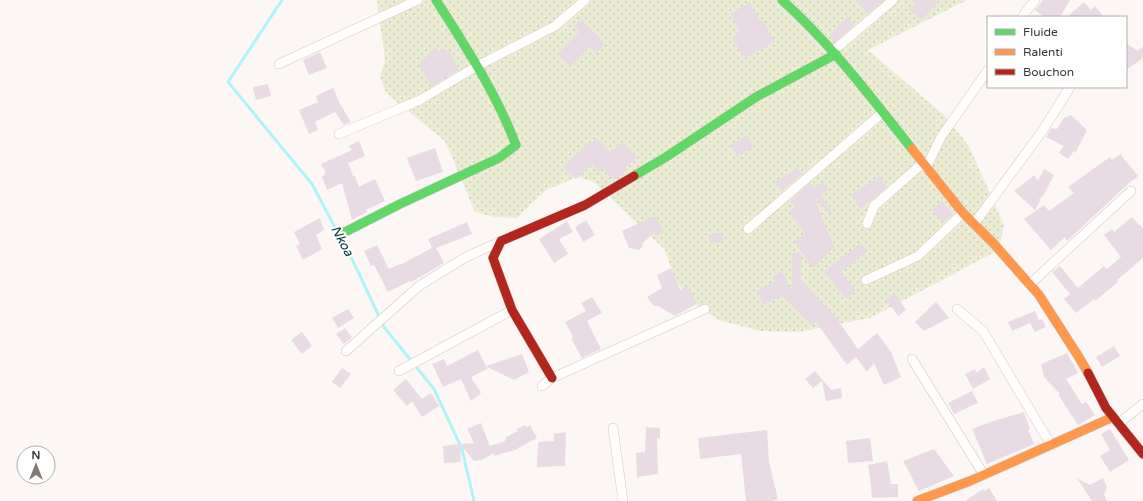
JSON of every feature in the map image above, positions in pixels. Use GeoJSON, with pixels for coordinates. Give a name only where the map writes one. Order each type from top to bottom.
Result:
{"type":"FeatureCollection","features":[{"type":"Feature","properties":{"kind":"street"},"geometry":{"type":"LineString","coordinates":[[279,64],[418,0]]}},
{"type":"Feature","properties":{"kind":"street"},"geometry":{"type":"LineString","coordinates":[[343,233],[400,204],[499,158],[516,145],[509,124],[477,66],[436,0]]}},
{"type":"Feature","properties":{"kind":"street"},"geometry":{"type":"LineString","coordinates":[[339,134],[420,100],[477,66],[555,26],[584,0]]}},
{"type":"Feature","properties":{"kind":"street"},"geometry":{"type":"LineString","coordinates":[[782,0],[800,16],[834,52],[963,213],[1039,295],[1080,359],[1106,408],[1143,454]]}},
{"type":"Feature","properties":{"kind":"street"},"geometry":{"type":"LineString","coordinates":[[346,351],[419,286],[466,257],[585,204],[666,157],[756,97],[834,52],[894,0]]}},
{"type":"Feature","properties":{"kind":"street"},"geometry":{"type":"LineString","coordinates":[[1023,16],[1035,0]]}},
{"type":"Feature","properties":{"kind":"street"},"geometry":{"type":"LineString","coordinates":[[867,224],[874,206],[924,165],[987,71]]}},
{"type":"Feature","properties":{"kind":"street"},"geometry":{"type":"LineString","coordinates":[[974,224],[1043,130],[1069,88]]}},
{"type":"Feature","properties":{"kind":"street"},"geometry":{"type":"LineString","coordinates":[[748,229],[882,113]]}},
{"type":"Feature","properties":{"kind":"street"},"geometry":{"type":"LineString","coordinates":[[1030,284],[1131,191]]}},
{"type":"Feature","properties":{"kind":"street"},"geometry":{"type":"LineString","coordinates":[[866,280],[918,256],[963,213]]}},
{"type":"Feature","properties":{"kind":"street"},"geometry":{"type":"LineString","coordinates":[[501,241],[493,258],[512,310],[552,378]]}},
{"type":"Feature","properties":{"kind":"street"},"geometry":{"type":"LineString","coordinates":[[542,386],[552,378],[705,308]]}},
{"type":"Feature","properties":{"kind":"street"},"geometry":{"type":"LineString","coordinates":[[957,309],[983,331],[1052,445]]}},
{"type":"Feature","properties":{"kind":"street"},"geometry":{"type":"LineString","coordinates":[[398,371],[512,310]]}},
{"type":"Feature","properties":{"kind":"street"},"geometry":{"type":"LineString","coordinates":[[912,359],[984,475]]}},
{"type":"Feature","properties":{"kind":"street"},"geometry":{"type":"LineString","coordinates":[[916,501],[984,475],[1052,445],[1116,420],[1143,404]]}},
{"type":"Feature","properties":{"kind":"street"},"geometry":{"type":"LineString","coordinates":[[613,428],[623,501]]}},
{"type":"Feature","properties":{"kind":"green space"},"geometry":{"type":"Polygon","coordinates":[[[377,0],[967,0],[868,50],[944,115],[969,146],[1004,225],[999,250],[870,318],[799,332],[760,331],[718,320],[702,309],[676,283],[665,250],[594,182],[577,177],[546,190],[517,218],[495,217],[475,212],[445,141],[386,93],[380,77],[385,60],[377,0]]]}},
{"type":"Feature","properties":{"kind":"building"},"geometry":{"type":"Polygon","coordinates":[[[855,0],[884,0],[867,14],[855,0]]]}},
{"type":"Feature","properties":{"kind":"building"},"geometry":{"type":"Polygon","coordinates":[[[911,0],[940,0],[922,20],[909,10],[915,4],[911,0]]]}},
{"type":"Feature","properties":{"kind":"building"},"geometry":{"type":"Polygon","coordinates":[[[1043,0],[1070,0],[1061,16],[1043,16],[1035,10],[1043,0]]]}},
{"type":"Feature","properties":{"kind":"building"},"geometry":{"type":"Polygon","coordinates":[[[750,2],[760,21],[763,20],[775,41],[744,59],[732,37],[740,33],[730,14],[750,2]]]}},
{"type":"Feature","properties":{"kind":"building"},"geometry":{"type":"Polygon","coordinates":[[[1084,2],[1091,10],[1095,6],[1103,16],[1068,16],[1084,2]]]}},
{"type":"Feature","properties":{"kind":"building"},"geometry":{"type":"Polygon","coordinates":[[[848,17],[854,25],[835,42],[830,36],[848,17]]]}},
{"type":"Feature","properties":{"kind":"building"},"geometry":{"type":"Polygon","coordinates":[[[581,19],[605,43],[596,53],[590,47],[570,67],[557,54],[579,32],[574,26],[581,19]]]}},
{"type":"Feature","properties":{"kind":"building"},"geometry":{"type":"Polygon","coordinates":[[[1127,44],[1138,51],[1143,47],[1143,58],[1127,69],[1127,44]]]}},
{"type":"Feature","properties":{"kind":"building"},"geometry":{"type":"Polygon","coordinates":[[[435,47],[440,52],[444,49],[450,52],[458,70],[432,86],[418,65],[435,47]]]}},
{"type":"Feature","properties":{"kind":"building"},"geometry":{"type":"Polygon","coordinates":[[[320,52],[327,68],[309,75],[303,60],[320,52]]]}},
{"type":"Feature","properties":{"kind":"building"},"geometry":{"type":"Polygon","coordinates":[[[268,84],[271,96],[256,100],[253,87],[268,84]]]}},
{"type":"Feature","properties":{"kind":"building"},"geometry":{"type":"Polygon","coordinates":[[[333,88],[340,104],[351,122],[344,125],[335,112],[315,122],[318,130],[309,134],[299,110],[318,102],[316,96],[333,88]]]}},
{"type":"Feature","properties":{"kind":"building"},"geometry":{"type":"Polygon","coordinates":[[[1071,115],[1087,130],[1076,152],[1074,151],[1068,159],[1059,153],[1064,146],[1046,137],[1052,128],[1057,129],[1064,118],[1071,115]]]}},
{"type":"Feature","properties":{"kind":"building"},"geometry":{"type":"Polygon","coordinates":[[[747,135],[754,147],[737,157],[730,145],[747,135]]]}},
{"type":"Feature","properties":{"kind":"building"},"geometry":{"type":"Polygon","coordinates":[[[597,138],[610,152],[623,142],[637,157],[625,168],[627,170],[624,173],[613,180],[603,168],[598,172],[592,164],[576,179],[563,167],[590,141],[591,143],[597,138]]]}},
{"type":"Feature","properties":{"kind":"building"},"geometry":{"type":"Polygon","coordinates":[[[359,141],[365,156],[348,163],[353,176],[355,176],[359,187],[375,179],[385,201],[366,210],[367,212],[352,220],[342,183],[327,190],[322,177],[326,173],[321,164],[352,150],[349,146],[359,141]]]}},
{"type":"Feature","properties":{"kind":"building"},"geometry":{"type":"Polygon","coordinates":[[[435,148],[443,172],[416,181],[407,158],[435,148]]]}},
{"type":"Feature","properties":{"kind":"building"},"geometry":{"type":"Polygon","coordinates":[[[1120,154],[1138,176],[1067,241],[1065,237],[1051,250],[1024,219],[1044,205],[1049,211],[1074,193],[1068,187],[1110,157],[1112,160],[1120,154]]]}},
{"type":"Feature","properties":{"kind":"building"},"geometry":{"type":"Polygon","coordinates":[[[797,168],[802,174],[782,191],[774,182],[797,168]]]}},
{"type":"Feature","properties":{"kind":"building"},"geometry":{"type":"Polygon","coordinates":[[[1044,169],[1054,175],[1043,196],[1039,199],[1040,201],[1035,210],[1014,191],[1034,175],[1038,181],[1044,169]]]}},
{"type":"Feature","properties":{"kind":"building"},"geometry":{"type":"Polygon","coordinates":[[[880,176],[887,187],[871,201],[860,208],[851,195],[880,176]]]}},
{"type":"Feature","properties":{"kind":"building"},"geometry":{"type":"Polygon","coordinates":[[[824,182],[829,189],[821,194],[831,211],[829,213],[814,198],[834,247],[813,268],[794,241],[805,234],[789,212],[795,207],[790,201],[810,183],[815,188],[824,182]]]}},
{"type":"Feature","properties":{"kind":"building"},"geometry":{"type":"Polygon","coordinates":[[[942,201],[953,214],[943,223],[932,210],[942,201]]]}},
{"type":"Feature","properties":{"kind":"building"},"geometry":{"type":"Polygon","coordinates":[[[655,216],[664,231],[656,236],[654,232],[642,244],[643,246],[639,250],[629,248],[622,231],[655,216]]]}},
{"type":"Feature","properties":{"kind":"building"},"geometry":{"type":"Polygon","coordinates":[[[1132,217],[1143,229],[1143,258],[1095,301],[1094,299],[1076,313],[1064,299],[1070,294],[1052,272],[1060,266],[1078,288],[1104,266],[1107,269],[1121,257],[1104,235],[1112,229],[1114,232],[1132,217]]]}},
{"type":"Feature","properties":{"kind":"building"},"geometry":{"type":"Polygon","coordinates":[[[320,218],[324,230],[316,235],[322,249],[303,260],[296,246],[300,244],[294,232],[320,218]]]}},
{"type":"Feature","properties":{"kind":"building"},"geometry":{"type":"Polygon","coordinates":[[[586,220],[595,235],[583,242],[575,227],[586,220]]]}},
{"type":"Feature","properties":{"kind":"building"},"geometry":{"type":"Polygon","coordinates":[[[567,221],[573,232],[559,239],[568,254],[554,263],[539,239],[567,221]]]}},
{"type":"Feature","properties":{"kind":"building"},"geometry":{"type":"Polygon","coordinates":[[[467,222],[472,234],[436,248],[444,263],[411,282],[410,281],[388,292],[374,265],[371,266],[364,251],[377,245],[389,269],[400,265],[432,248],[428,239],[467,222]]]}},
{"type":"Feature","properties":{"kind":"building"},"geometry":{"type":"Polygon","coordinates":[[[721,232],[724,241],[711,244],[708,235],[721,232]]]}},
{"type":"Feature","properties":{"kind":"building"},"geometry":{"type":"Polygon","coordinates":[[[861,243],[868,251],[841,272],[856,291],[846,299],[824,272],[861,243]]]}},
{"type":"Feature","properties":{"kind":"building"},"geometry":{"type":"Polygon","coordinates":[[[792,252],[801,253],[801,279],[837,319],[858,349],[877,333],[891,352],[901,377],[884,385],[874,363],[867,372],[856,357],[847,365],[816,322],[812,326],[782,296],[763,305],[756,291],[775,281],[773,277],[781,270],[792,291],[792,252]]]}},
{"type":"Feature","properties":{"kind":"building"},"geometry":{"type":"Polygon","coordinates":[[[671,268],[680,290],[688,285],[697,304],[675,316],[658,306],[654,306],[647,297],[662,288],[657,275],[671,268]]]}},
{"type":"Feature","properties":{"kind":"building"},"geometry":{"type":"Polygon","coordinates":[[[895,293],[906,310],[898,316],[886,299],[895,293]]]}},
{"type":"Feature","properties":{"kind":"building"},"geometry":{"type":"Polygon","coordinates":[[[592,297],[602,313],[587,321],[601,349],[582,358],[571,338],[573,337],[565,322],[586,311],[581,303],[592,297]]]}},
{"type":"Feature","properties":{"kind":"building"},"geometry":{"type":"Polygon","coordinates":[[[936,302],[949,318],[924,331],[915,322],[936,302]]]}},
{"type":"Feature","properties":{"kind":"building"},"geometry":{"type":"Polygon","coordinates":[[[348,309],[354,318],[338,328],[332,318],[348,309]]]}},
{"type":"Feature","properties":{"kind":"building"},"geometry":{"type":"Polygon","coordinates":[[[1035,311],[1039,320],[1042,319],[1046,327],[1035,332],[1030,323],[1012,331],[1008,322],[1035,311]]]}},
{"type":"Feature","properties":{"kind":"building"},"geometry":{"type":"Polygon","coordinates":[[[345,328],[352,337],[344,344],[336,334],[345,328]]]}},
{"type":"Feature","properties":{"kind":"building"},"geometry":{"type":"Polygon","coordinates":[[[302,332],[312,346],[302,354],[291,340],[302,332]]]}},
{"type":"Feature","properties":{"kind":"building"},"geometry":{"type":"Polygon","coordinates":[[[1114,346],[1120,356],[1102,367],[1096,357],[1114,346]]]}},
{"type":"Feature","properties":{"kind":"building"},"geometry":{"type":"Polygon","coordinates":[[[478,350],[486,366],[522,354],[529,372],[514,380],[487,367],[487,369],[471,377],[481,393],[471,401],[461,379],[443,387],[432,364],[444,359],[447,366],[478,350]]]}},
{"type":"Feature","properties":{"kind":"building"},"geometry":{"type":"Polygon","coordinates":[[[1067,353],[1078,373],[1066,379],[1082,404],[1086,402],[1095,415],[1078,425],[1059,396],[1059,393],[1044,377],[1041,364],[1067,353]]]}},
{"type":"Feature","properties":{"kind":"building"},"geometry":{"type":"Polygon","coordinates":[[[984,367],[990,379],[973,389],[965,374],[975,369],[976,373],[984,367]]]}},
{"type":"Feature","properties":{"kind":"building"},"geometry":{"type":"Polygon","coordinates":[[[342,368],[351,374],[340,388],[332,382],[342,368]]]}},
{"type":"Feature","properties":{"kind":"building"},"geometry":{"type":"Polygon","coordinates":[[[815,371],[831,390],[841,388],[842,398],[826,401],[822,381],[813,388],[805,379],[815,371]]]}},
{"type":"Feature","properties":{"kind":"building"},"geometry":{"type":"Polygon","coordinates":[[[406,379],[422,399],[431,393],[439,406],[422,417],[412,401],[407,406],[393,390],[406,379]]]}},
{"type":"Feature","properties":{"kind":"building"},"geometry":{"type":"Polygon","coordinates":[[[972,391],[978,403],[954,414],[948,403],[972,391]]]}},
{"type":"Feature","properties":{"kind":"building"},"geometry":{"type":"Polygon","coordinates":[[[1024,412],[1030,429],[1028,430],[1034,444],[987,464],[972,429],[1024,412]]]}},
{"type":"Feature","properties":{"kind":"building"},"geometry":{"type":"Polygon","coordinates":[[[481,423],[490,446],[505,441],[506,437],[518,431],[517,429],[525,425],[527,427],[530,425],[537,438],[518,449],[494,456],[494,453],[482,460],[474,461],[460,444],[474,443],[467,429],[481,423]]]}},
{"type":"Feature","properties":{"kind":"building"},"geometry":{"type":"Polygon","coordinates":[[[646,427],[660,428],[660,439],[657,438],[658,474],[637,477],[636,453],[645,452],[646,427]]]}},
{"type":"Feature","properties":{"kind":"building"},"geometry":{"type":"Polygon","coordinates":[[[1110,429],[1129,460],[1110,472],[1100,456],[1110,450],[1101,434],[1110,429]]]}},
{"type":"Feature","properties":{"kind":"building"},"geometry":{"type":"Polygon","coordinates":[[[767,430],[769,462],[778,499],[772,501],[746,501],[741,454],[700,459],[698,438],[767,430]]]}},
{"type":"Feature","properties":{"kind":"building"},"geometry":{"type":"Polygon","coordinates":[[[566,432],[565,466],[537,467],[538,442],[554,441],[554,434],[566,432]]]}},
{"type":"Feature","properties":{"kind":"building"},"geometry":{"type":"Polygon","coordinates":[[[870,438],[873,461],[848,463],[846,441],[870,438]]]}},
{"type":"Feature","properties":{"kind":"building"},"geometry":{"type":"Polygon","coordinates":[[[460,444],[461,462],[444,463],[443,446],[460,444]]]}},
{"type":"Feature","properties":{"kind":"building"},"geometry":{"type":"Polygon","coordinates":[[[934,449],[954,476],[919,491],[903,461],[934,449]]]}},
{"type":"Feature","properties":{"kind":"building"},"geometry":{"type":"Polygon","coordinates":[[[887,461],[891,484],[898,484],[898,497],[872,498],[868,465],[887,461]]]}},
{"type":"Feature","properties":{"kind":"building"},"geometry":{"type":"Polygon","coordinates":[[[1077,478],[1090,485],[1103,478],[1107,487],[1104,495],[1107,501],[1092,501],[1077,478]]]}},
{"type":"Feature","properties":{"kind":"building"},"geometry":{"type":"Polygon","coordinates":[[[989,488],[997,501],[965,501],[983,489],[985,491],[989,488]]]}},
{"type":"Feature","properties":{"kind":"waterway","name":"Nkoa"},"geometry":{"type":"LineString","coordinates":[[282,0],[228,82],[312,184],[354,263],[384,327],[434,389],[462,449],[474,501]]}},
{"type":"Feature","properties":{"kind":"traffic: fast"},"geometry":{"type":"LineString","coordinates":[[343,233],[400,204],[499,158],[516,145],[490,89],[436,0]]}},
{"type":"Feature","properties":{"kind":"traffic: fast"},"geometry":{"type":"LineString","coordinates":[[782,0],[834,53],[912,149]]}},
{"type":"Feature","properties":{"kind":"traffic: fast"},"geometry":{"type":"LineString","coordinates":[[634,176],[666,157],[756,97],[836,54]]}},
{"type":"Feature","properties":{"kind":"traffic: slow"},"geometry":{"type":"LineString","coordinates":[[912,149],[963,213],[994,244],[1039,295],[1088,373]]}},
{"type":"Feature","properties":{"kind":"traffic: slow"},"geometry":{"type":"LineString","coordinates":[[917,501],[970,481],[1113,417]]}},
{"type":"Feature","properties":{"kind":"traffic: jam"},"geometry":{"type":"LineString","coordinates":[[552,378],[512,310],[493,258],[501,241],[585,205],[634,176]]}},
{"type":"Feature","properties":{"kind":"traffic: jam"},"geometry":{"type":"LineString","coordinates":[[1088,373],[1106,408],[1143,454]]}}]}
